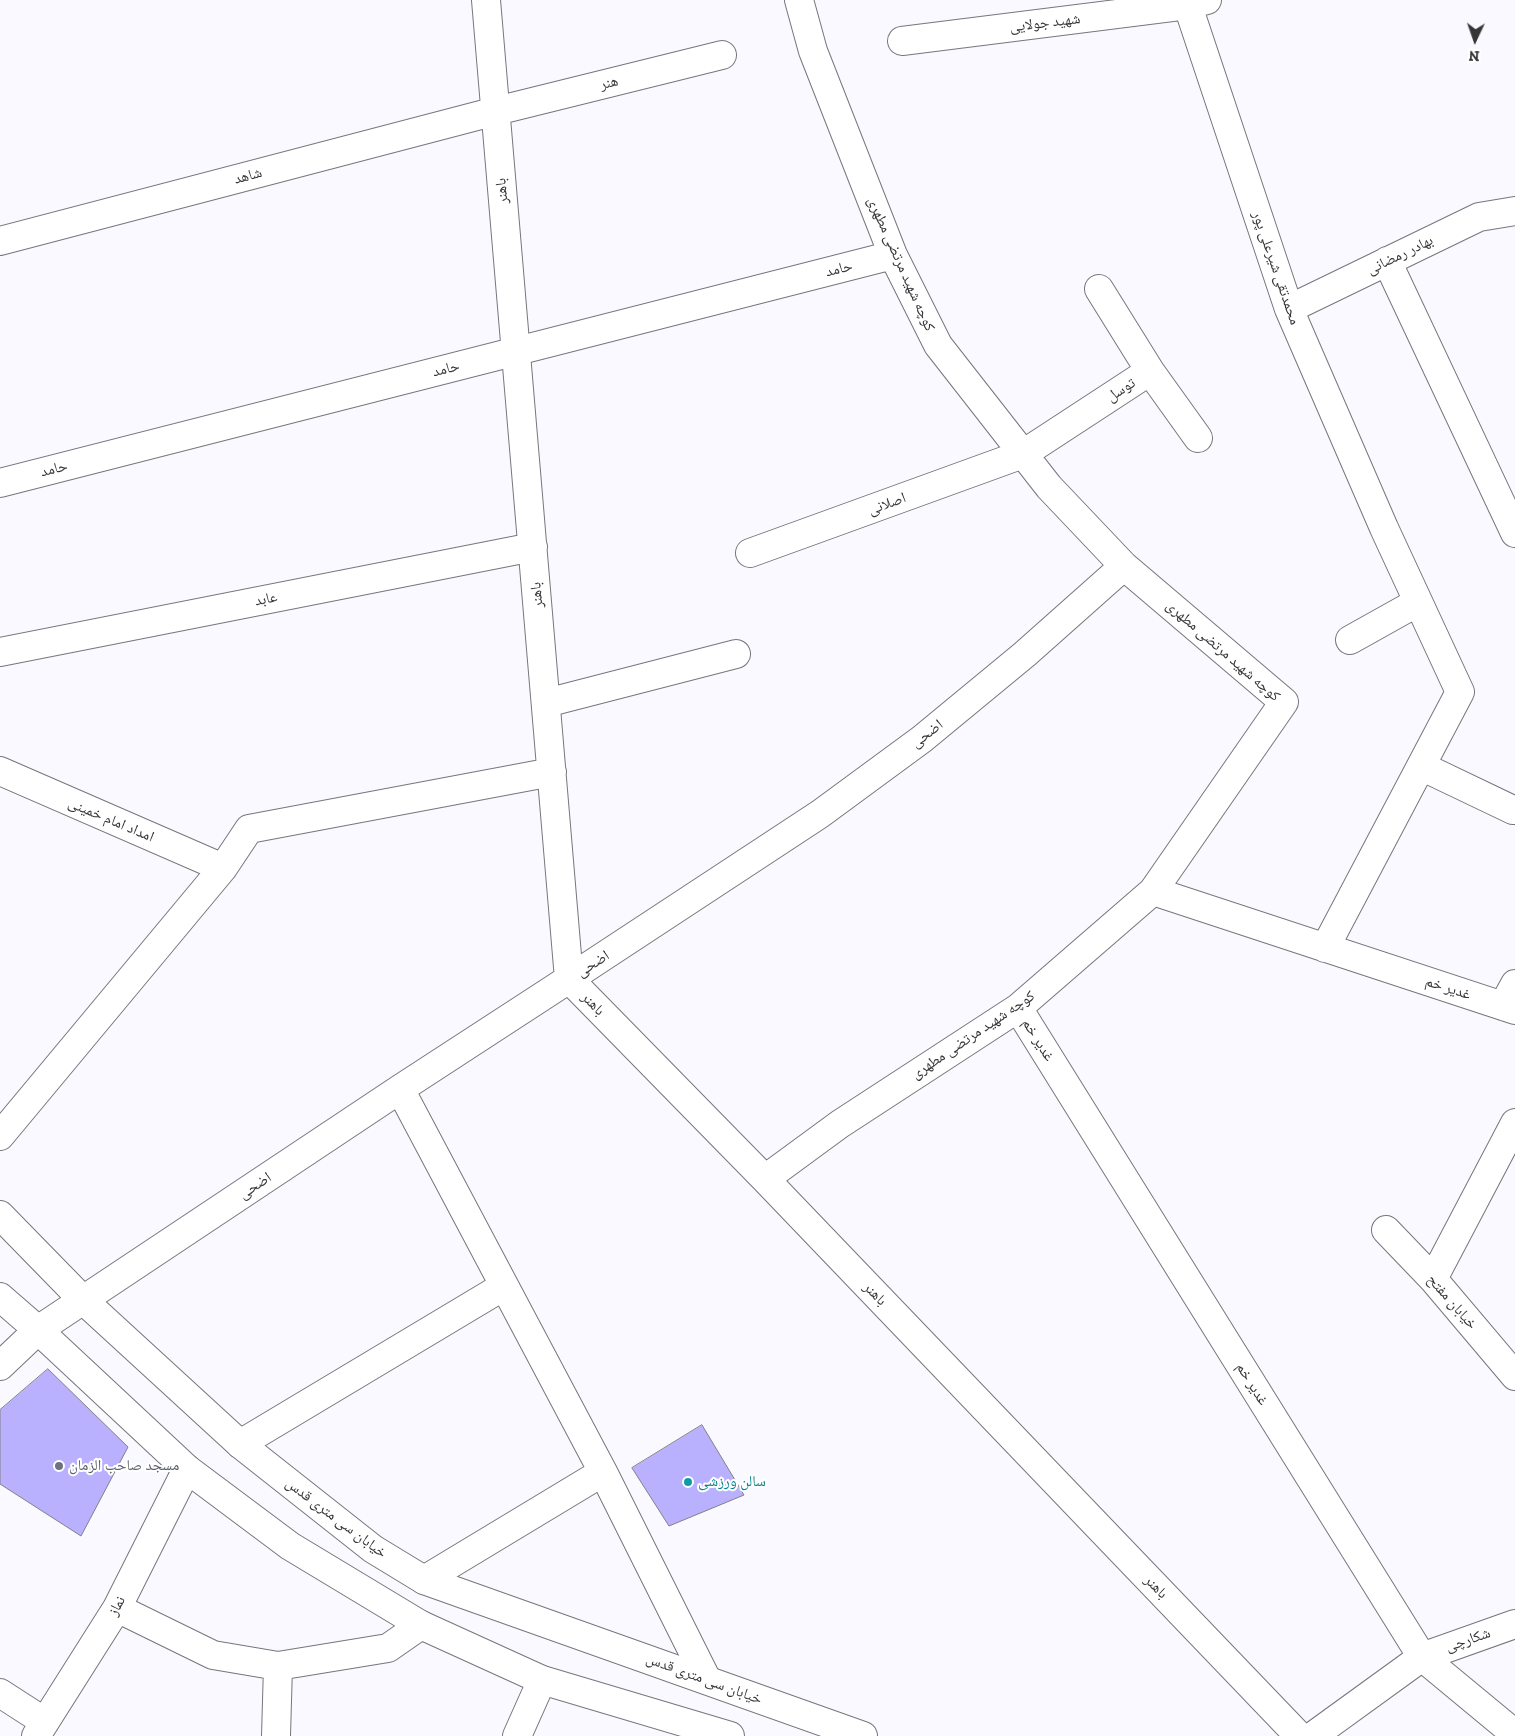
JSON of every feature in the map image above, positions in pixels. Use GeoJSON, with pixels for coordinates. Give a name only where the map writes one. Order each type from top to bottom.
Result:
{"type":"FeatureCollection","features":[{"type":"Feature","properties":{"kind":"street","name":"باهنر"},"geometry":{"type":"LineString","coordinates":[[486,0],[570,979],[765,1179],[1299,1736]]}},
{"type":"Feature","properties":{"kind":"street","name":"کوچه شهید مرتضی مطهری"},"geometry":{"type":"LineString","coordinates":[[765,1179],[840,1124],[1018,1008],[1153,891],[1284,702],[1124,566],[1049,487],[938,345],[893,256],[813,51],[799,0]]}},
{"type":"Feature","properties":{"kind":"street","name":"شهید جولایی"},"geometry":{"type":"LineString","coordinates":[[902,41],[1194,2]]}},
{"type":"Feature","properties":{"kind":"street","name":"محمدتقی شیرعلی پور"},"geometry":{"type":"LineString","coordinates":[[1194,2],[1289,309],[1384,528],[1460,692],[1421,766]]}},
{"type":"Feature","properties":{"kind":"street","name":"هنر"},"geometry":{"type":"LineString","coordinates":[[496,111],[722,55]]}},
{"type":"Feature","properties":{"kind":"street","name":"شاهد"},"geometry":{"type":"LineString","coordinates":[[0,242],[496,111]]}},
{"type":"Feature","properties":{"kind":"street","name":"بهادر رمضانی"},"geometry":{"type":"LineString","coordinates":[[1289,309],[1479,217],[1515,211]]}},
{"type":"Feature","properties":{"kind":"street","name":"حامد"},"geometry":{"type":"LineString","coordinates":[[0,483],[893,256]]}},
{"type":"Feature","properties":{"kind":"street"},"geometry":{"type":"LineString","coordinates":[[1387,261],[1515,533]]}},
{"type":"Feature","properties":{"kind":"street"},"geometry":{"type":"LineString","coordinates":[[1099,290],[1150,370]]}},
{"type":"Feature","properties":{"kind":"street","name":"توسل"},"geometry":{"type":"LineString","coordinates":[[1023,454],[1150,370],[1198,438]]}},
{"type":"Feature","properties":{"kind":"street","name":"اصلانی"},"geometry":{"type":"LineString","coordinates":[[750,553],[1023,454]]}},
{"type":"Feature","properties":{"kind":"street","name":"عابد"},"geometry":{"type":"LineString","coordinates":[[0,652],[533,547]]}},
{"type":"Feature","properties":{"kind":"street","name":"اضحی"},"geometry":{"type":"LineString","coordinates":[[0,1366],[38,1330],[400,1089],[820,814],[922,740],[1124,566]]}},
{"type":"Feature","properties":{"kind":"street"},"geometry":{"type":"LineString","coordinates":[[1350,640],[1418,602]]}},
{"type":"Feature","properties":{"kind":"street"},"geometry":{"type":"LineString","coordinates":[[546,702],[736,654]]}},
{"type":"Feature","properties":{"kind":"street"},"geometry":{"type":"LineString","coordinates":[[1325,948],[1421,766],[1513,810]]}},
{"type":"Feature","properties":{"kind":"street","name":"امداد امام خمینی"},"geometry":{"type":"LineString","coordinates":[[0,770],[223,868]]}},
{"type":"Feature","properties":{"kind":"street"},"geometry":{"type":"LineString","coordinates":[[0,1136],[223,868],[250,829],[552,772]]}},
{"type":"Feature","properties":{"kind":"street","name":"غدیر خم"},"geometry":{"type":"LineString","coordinates":[[1153,891],[1325,948],[1511,1000]]}},
{"type":"Feature","properties":{"kind":"street","name":"غدیر خم"},"geometry":{"type":"LineString","coordinates":[[1018,1008],[1422,1657],[1515,1734]]}},
{"type":"Feature","properties":{"kind":"street"},"geometry":{"type":"LineString","coordinates":[[400,1089],[603,1472],[707,1680]]}},
{"type":"Feature","properties":{"kind":"street"},"geometry":{"type":"LineString","coordinates":[[1433,1279],[1515,1123]]}},
{"type":"Feature","properties":{"kind":"street","name":"خیابان سی متری قدس"},"geometry":{"type":"LineString","coordinates":[[0,1215],[83,1300],[240,1444],[373,1549],[424,1580],[863,1736]]}},
{"type":"Feature","properties":{"kind":"street","name":"خیابان مفتح"},"geometry":{"type":"LineString","coordinates":[[1386,1230],[1433,1279],[1515,1376]]}},
{"type":"Feature","properties":{"kind":"street"},"geometry":{"type":"LineString","coordinates":[[240,1444],[504,1286]]}},
{"type":"Feature","properties":{"kind":"street"},"geometry":{"type":"LineString","coordinates":[[0,1297],[187,1469],[290,1546],[421,1625],[542,1680],[730,1736]]}},
{"type":"Feature","properties":{"kind":"street","name":"نماز"},"geometry":{"type":"LineString","coordinates":[[40,1729],[117,1608],[187,1469]]}},
{"type":"Feature","properties":{"kind":"street"},"geometry":{"type":"LineString","coordinates":[[424,1580],[603,1472]]}},
{"type":"Feature","properties":{"kind":"street"},"geometry":{"type":"LineString","coordinates":[[117,1608],[214,1655],[278,1666],[388,1648],[421,1625]]}},
{"type":"Feature","properties":{"kind":"street","name":"شکارچی"},"geometry":{"type":"LineString","coordinates":[[1313,1736],[1422,1657],[1515,1624]]}},
{"type":"Feature","properties":{"kind":"street"},"geometry":{"type":"LineString","coordinates":[[276,1736],[278,1666]]}},
{"type":"Feature","properties":{"kind":"street"},"geometry":{"type":"LineString","coordinates":[[517,1736],[542,1680]]}},
{"type":"Feature","properties":{"kind":"street"},"geometry":{"type":"LineString","coordinates":[[0,1693],[40,1729]]}},
{"type":"Feature","properties":{"kind":"building","name":"مسجد صاحب الزمان"},"geometry":{"type":"Polygon","coordinates":[[[48,1369],[128,1447],[81,1536],[0,1484],[0,1410],[48,1369]]]}},
{"type":"Feature","properties":{"kind":"building","name":"سالن ورزشی"},"geometry":{"type":"Polygon","coordinates":[[[702,1425],[744,1495],[669,1526],[632,1468],[702,1425]]]}},
{"type":"Feature","properties":{"kind":"place","name":"مسجد صاحب الزمان"},"geometry":{"type":"Point","coordinates":[59,1466]}},
{"type":"Feature","properties":{"kind":"place","name":"سالن ورزشی"},"geometry":{"type":"Point","coordinates":[688,1482]}}]}
